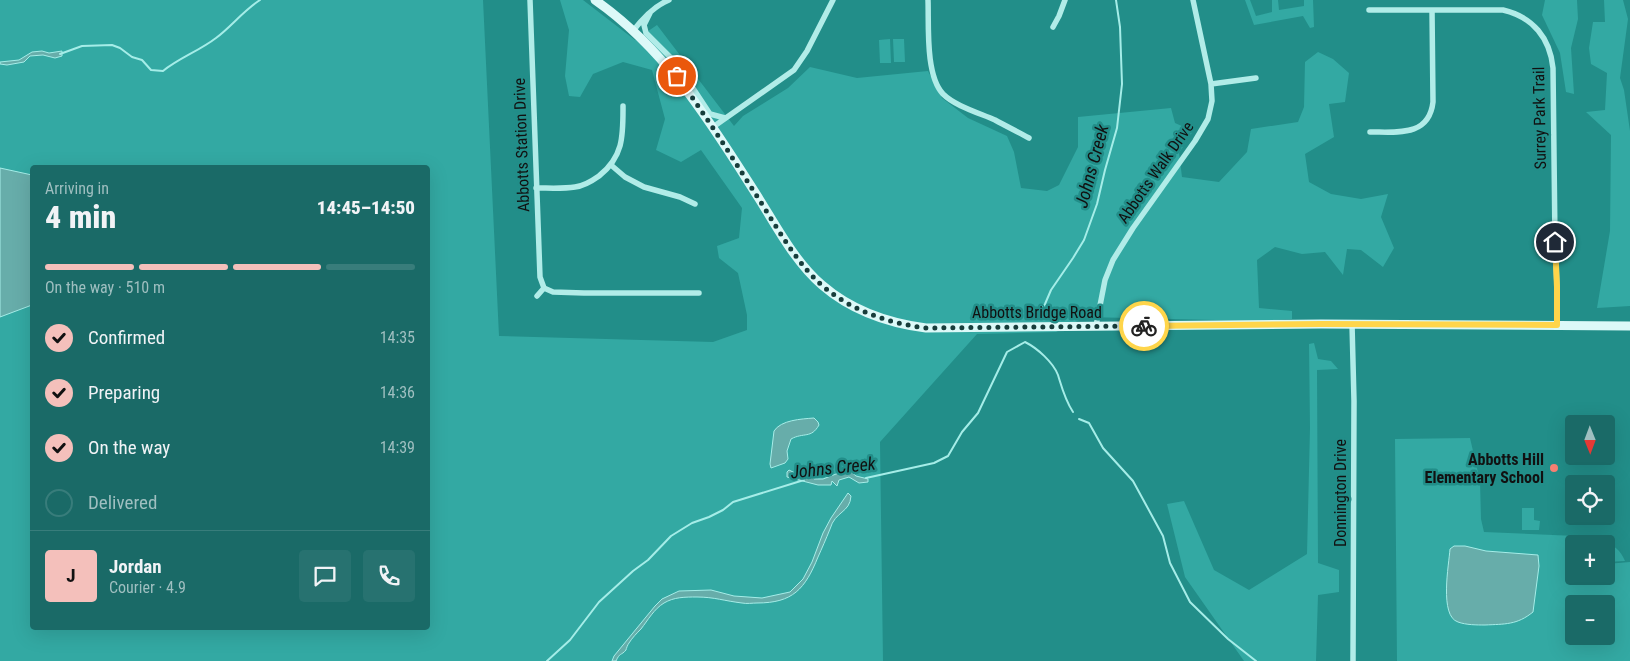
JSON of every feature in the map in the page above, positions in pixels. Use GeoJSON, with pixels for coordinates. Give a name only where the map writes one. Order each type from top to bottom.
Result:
{"type":"FeatureCollection","features":[{"type":"Feature","properties":{"kind":"main road","name":"Abbotts Bridge Road"},"geometry":{"type":"LineString","coordinates":[[595,0],[633,31],[677,76],[806,269],[837,297],[878,318],[901,325],[926,328],[1352,324],[1630,326]]}},
{"type":"Feature","properties":{"kind":"street","name":"Abbotts Station Drive"},"geometry":{"type":"LineString","coordinates":[[530,0],[540,277],[544,288]]}},
{"type":"Feature","properties":{"kind":"street"},"geometry":{"type":"LineString","coordinates":[[633,31],[661,3],[669,0]]}},
{"type":"Feature","properties":{"kind":"street"},"geometry":{"type":"LineString","coordinates":[[712,127],[794,70],[807,51],[833,0]]}},
{"type":"Feature","properties":{"kind":"street"},"geometry":{"type":"LineString","coordinates":[[928,0],[929,58],[936,80],[943,93],[954,101],[996,120],[1029,138]]}},
{"type":"Feature","properties":{"kind":"street"},"geometry":{"type":"LineString","coordinates":[[1052,27],[1059,16],[1065,0]]}},
{"type":"Feature","properties":{"kind":"street","name":"Abbotts Walk Drive"},"geometry":{"type":"LineString","coordinates":[[1096,326],[1105,280],[1113,260],[1133,228],[1195,141],[1208,119],[1212,101],[1211,84],[1193,0]]}},
{"type":"Feature","properties":{"kind":"street","name":"Surrey Park Trail"},"geometry":{"type":"LineString","coordinates":[[1369,10],[1494,9],[1511,12],[1523,17],[1534,25],[1542,35],[1549,47],[1553,68],[1557,325]]}},
{"type":"Feature","properties":{"kind":"street"},"geometry":{"type":"LineString","coordinates":[[1370,132],[1411,131],[1422,125],[1430,115],[1433,102],[1432,10]]}},
{"type":"Feature","properties":{"kind":"street"},"geometry":{"type":"LineString","coordinates":[[650,13],[644,25],[646,33],[677,64],[710,114],[725,118]]}},
{"type":"Feature","properties":{"kind":"street"},"geometry":{"type":"LineString","coordinates":[[1211,84],[1256,78]]}},
{"type":"Feature","properties":{"kind":"street"},"geometry":{"type":"LineString","coordinates":[[536,188],[575,187],[593,180],[612,165],[620,147],[623,130],[622,106]]}},
{"type":"Feature","properties":{"kind":"street"},"geometry":{"type":"LineString","coordinates":[[612,165],[625,177],[644,187],[680,197],[695,204]]}},
{"type":"Feature","properties":{"kind":"street"},"geometry":{"type":"LineString","coordinates":[[537,296],[544,288],[553,292],[584,293],[699,293]]}},
{"type":"Feature","properties":{"kind":"street","name":"Donnington Drive"},"geometry":{"type":"LineString","coordinates":[[1352,324],[1354,401],[1353,661]]}},
{"type":"Feature","properties":{"kind":"shaded area"},"geometry":{"type":"Polygon","coordinates":[[[0,0],[483,0],[499,336],[713,342],[747,330],[747,315],[738,273],[719,258],[717,246],[739,238],[742,208],[701,150],[681,162],[656,150],[665,119],[652,70],[623,62],[593,74],[580,97],[569,96],[565,76],[569,30],[560,0],[583,0],[635,40],[657,25],[734,126],[743,116],[788,88],[810,67],[857,78],[928,71],[942,98],[968,118],[1007,136],[1014,152],[1021,188],[1047,191],[1059,185],[1078,147],[1078,117],[1171,108],[1175,123],[1193,131],[1179,153],[1182,177],[1219,182],[1247,152],[1251,129],[1298,122],[1304,107],[1305,62],[1318,52],[1333,59],[1349,73],[1345,102],[1329,104],[1334,137],[1305,154],[1309,182],[1331,194],[1361,199],[1388,194],[1381,217],[1394,248],[1383,267],[1361,250],[1347,249],[1343,275],[1325,252],[1302,254],[1275,247],[1257,260],[1259,308],[1292,311],[1292,319],[1259,321],[1085,317],[1056,332],[977,334],[880,442],[883,661],[0,661],[0,0]]]}},
{"type":"Feature","properties":{"kind":"shaded area"},"geometry":{"type":"Polygon","coordinates":[[[1245,0],[1250,0],[1256,16],[1272,12],[1272,0],[1278,0],[1279,10],[1304,6],[1304,0],[1313,0],[1314,27],[1310,28],[1303,16],[1254,25],[1245,0]]]}},
{"type":"Feature","properties":{"kind":"shaded area"},"geometry":{"type":"Polygon","coordinates":[[[1545,0],[1577,0],[1578,19],[1571,48],[1574,94],[1566,92],[1560,53],[1542,15],[1545,0]]]}},
{"type":"Feature","properties":{"kind":"shaded area"},"geometry":{"type":"Polygon","coordinates":[[[1604,0],[1623,0],[1628,19],[1620,78],[1624,90],[1630,131],[1630,306],[1597,308],[1610,231],[1611,135],[1586,112],[1605,110],[1607,73],[1591,64],[1589,48],[1593,22],[1605,22],[1604,0]]]}},
{"type":"Feature","properties":{"kind":"shaded area"},"geometry":{"type":"Polygon","coordinates":[[[890,39],[891,63],[880,63],[879,40],[890,39]]]}},
{"type":"Feature","properties":{"kind":"shaded area"},"geometry":{"type":"Polygon","coordinates":[[[893,39],[904,39],[905,62],[894,62],[893,39]]]}},
{"type":"Feature","properties":{"kind":"shaded area"},"geometry":{"type":"Polygon","coordinates":[[[42,51],[49,53],[62,51],[62,56],[55,58],[43,55],[30,56],[24,62],[7,65],[0,64],[0,62],[19,60],[32,52],[42,51]]]}},
{"type":"Feature","properties":{"kind":"shaded area"},"geometry":{"type":"Polygon","coordinates":[[[0,168],[30,175],[30,306],[0,317],[0,168]]]}},
{"type":"Feature","properties":{"kind":"shaded area"},"geometry":{"type":"Polygon","coordinates":[[[1314,343],[1318,359],[1331,361],[1338,369],[1317,370],[1318,563],[1339,570],[1339,592],[1318,595],[1316,661],[1244,661],[1185,577],[1167,504],[1184,501],[1214,570],[1249,590],[1307,554],[1310,428],[1309,344],[1314,343]]]}},
{"type":"Feature","properties":{"kind":"shaded area"},"geometry":{"type":"Polygon","coordinates":[[[814,418],[819,425],[816,429],[810,434],[791,439],[787,451],[788,459],[785,463],[771,468],[774,431],[777,427],[786,422],[814,418]]]}},
{"type":"Feature","properties":{"kind":"shaded area"},"geometry":{"type":"Polygon","coordinates":[[[1470,438],[1480,481],[1481,519],[1484,532],[1565,536],[1565,585],[1615,585],[1615,563],[1630,562],[1630,661],[1397,661],[1395,439],[1470,438]]]}},
{"type":"Feature","properties":{"kind":"shaded area"},"geometry":{"type":"Polygon","coordinates":[[[845,469],[856,476],[868,479],[868,482],[859,483],[849,477],[839,480],[837,486],[832,481],[831,485],[818,485],[787,477],[789,470],[797,474],[811,473],[814,479],[823,479],[845,469]]]}},
{"type":"Feature","properties":{"kind":"shaded area"},"geometry":{"type":"Polygon","coordinates":[[[848,493],[851,496],[850,502],[832,523],[808,578],[789,597],[769,602],[744,603],[697,597],[684,597],[672,600],[657,608],[628,644],[626,650],[616,661],[612,661],[614,656],[655,606],[662,599],[679,591],[711,590],[734,596],[762,598],[790,592],[803,579],[823,533],[848,493]]]}},
{"type":"Feature","properties":{"kind":"shaded area"},"geometry":{"type":"Polygon","coordinates":[[[1522,508],[1534,508],[1534,520],[1540,521],[1539,530],[1522,530],[1522,508]]]}},
{"type":"Feature","properties":{"kind":"shaded area"},"geometry":{"type":"Polygon","coordinates":[[[1454,546],[1465,546],[1486,551],[1538,555],[1539,566],[1533,612],[1516,622],[1499,624],[1468,624],[1458,622],[1452,618],[1446,589],[1450,549],[1454,546]]]}},
{"type":"Feature","properties":{"kind":"shaded area"},"geometry":{"type":"Polygon","coordinates":[[[1615,548],[1621,554],[1625,561],[1615,562],[1615,548]]]}},
{"type":"Feature","properties":{"kind":"waterway"},"geometry":{"type":"LineString","coordinates":[[60,54],[82,46],[112,45],[120,48],[132,57],[142,60],[151,70],[163,71],[216,38],[260,0]]}},
{"type":"Feature","properties":{"kind":"waterway","name":"Johns Creek"},"geometry":{"type":"LineString","coordinates":[[1028,319],[1038,314],[1051,290],[1084,240],[1097,204],[1117,128],[1122,84],[1120,27],[1116,0]]}},
{"type":"Feature","properties":{"kind":"waterway"},"geometry":{"type":"LineString","coordinates":[[1025,342],[1049,360],[1058,375],[1073,412]]}},
{"type":"Feature","properties":{"kind":"waterway","name":"Johns Creek"},"geometry":{"type":"LineString","coordinates":[[866,478],[934,463],[948,456],[962,432],[978,413],[1007,352],[1025,342]]}},
{"type":"Feature","properties":{"kind":"waterway"},"geometry":{"type":"LineString","coordinates":[[1079,419],[1089,423],[1103,448],[1133,481],[1163,536],[1170,563],[1190,602],[1228,639],[1256,661]]}},
{"type":"Feature","properties":{"kind":"waterway","name":"Johns Creek"},"geometry":{"type":"LineString","coordinates":[[547,661],[570,640],[599,602],[648,560],[671,536],[692,523],[723,510],[733,502],[804,480]]}},
{"type":"Feature","properties":{"kind":"way so far"},"geometry":{"type":"LineString","coordinates":[[677,76],[721,139],[806,269],[837,297],[860,310],[901,325],[926,328],[1144,326]]}},
{"type":"Feature","properties":{"kind":"place","name":"Abbotts Hill Elementary School"},"geometry":{"type":"Point","coordinates":[1554,468]}},
{"type":"Feature","properties":{"kind":"route"},"geometry":{"type":"LineString","coordinates":[[1144,326],[1321,324],[1557,325],[1555,242]]}}]}
